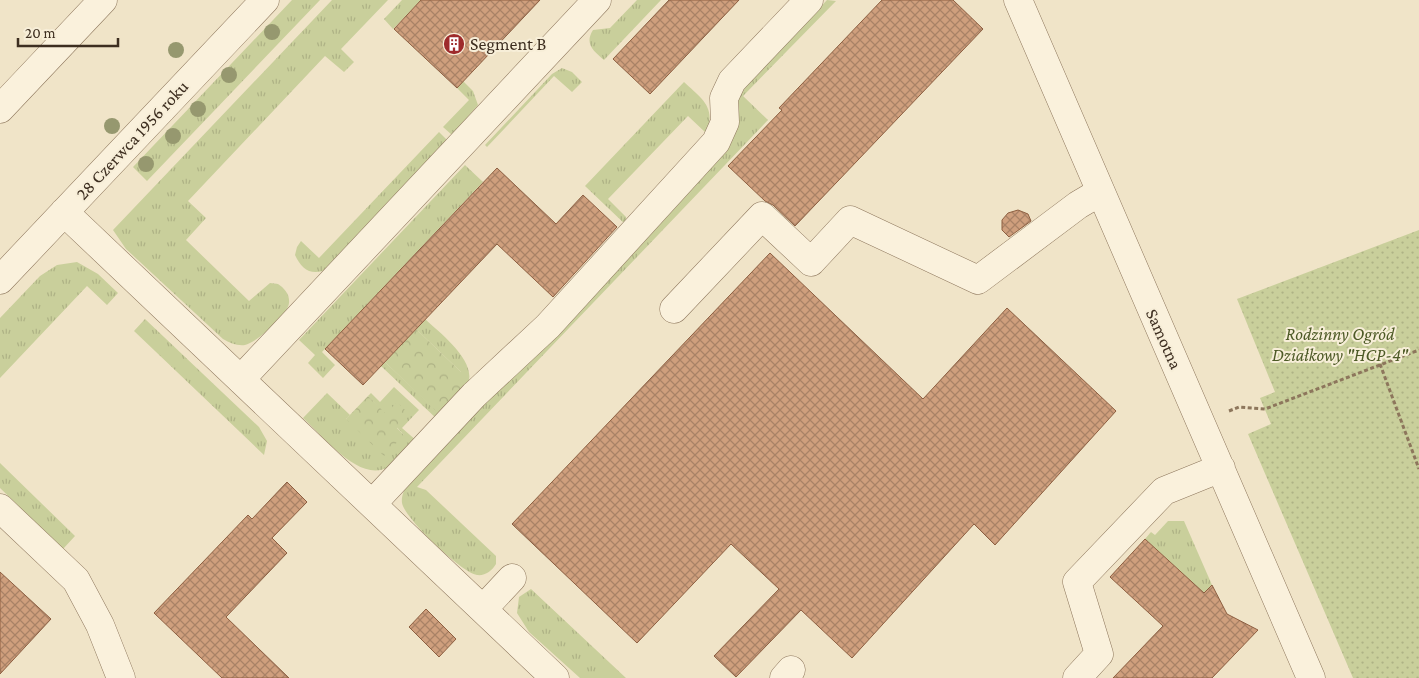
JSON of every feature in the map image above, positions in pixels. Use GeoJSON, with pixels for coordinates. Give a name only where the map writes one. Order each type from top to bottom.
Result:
{"type":"FeatureCollection","features":[{"type":"Feature","properties":{"kind":"street"},"geometry":{"type":"LineString","coordinates":[[0,109],[103,0]]}},
{"type":"Feature","properties":{"kind":"street","name":"28 Czerwca 1956 roku"},"geometry":{"type":"LineString","coordinates":[[0,280],[265,0]]}},
{"type":"Feature","properties":{"kind":"street"},"geometry":{"type":"LineString","coordinates":[[241,379],[598,0]]}},
{"type":"Feature","properties":{"kind":"street"},"geometry":{"type":"LineString","coordinates":[[372,504],[474,395],[548,326],[716,142],[725,122],[724,98],[732,81],[809,0]]}},
{"type":"Feature","properties":{"kind":"street","name":"Samotna"},"geometry":{"type":"LineString","coordinates":[[1018,0],[1311,678]]}},
{"type":"Feature","properties":{"kind":"street"},"geometry":{"type":"LineString","coordinates":[[674,309],[762,216],[811,262],[850,220],[978,280],[1078,205],[1100,192]]}},
{"type":"Feature","properties":{"kind":"street"},"geometry":{"type":"LineString","coordinates":[[64,212],[555,678]]}},
{"type":"Feature","properties":{"kind":"street"},"geometry":{"type":"LineString","coordinates":[[1077,678],[1099,654],[1077,582],[1164,491],[1221,468]]}},
{"type":"Feature","properties":{"kind":"street"},"geometry":{"type":"LineString","coordinates":[[0,508],[76,580],[100,625],[121,678]]}},
{"type":"Feature","properties":{"kind":"street"},"geometry":{"type":"LineString","coordinates":[[483,609],[512,578]]}},
{"type":"Feature","properties":{"kind":"path"},"geometry":{"type":"LineString","coordinates":[[1201,423],[1239,407],[1265,409],[1419,350]]}},
{"type":"Feature","properties":{"kind":"path"},"geometry":{"type":"LineString","coordinates":[[1380,364],[1419,469]]}},
{"type":"Feature","properties":{"kind":"green space"},"geometry":{"type":"Polygon","coordinates":[[[292,0],[320,0],[147,181],[133,167],[292,0]]]}},
{"type":"Feature","properties":{"kind":"green space"},"geometry":{"type":"Polygon","coordinates":[[[332,0],[388,0],[341,49],[354,62],[344,72],[325,56],[188,201],[206,218],[186,240],[249,301],[270,283],[278,284],[289,297],[289,303],[283,314],[264,334],[245,345],[234,344],[223,339],[126,249],[113,230],[332,0]]]}},
{"type":"Feature","properties":{"kind":"green space"},"geometry":{"type":"Polygon","coordinates":[[[402,0],[421,0],[393,29],[384,19],[402,0]]]}},
{"type":"Feature","properties":{"kind":"green space"},"geometry":{"type":"Polygon","coordinates":[[[637,0],[661,0],[604,60],[591,47],[590,35],[593,30],[610,28],[637,0]]]}},
{"type":"Feature","properties":{"kind":"green space"},"geometry":{"type":"Polygon","coordinates":[[[827,0],[836,1],[743,96],[768,120],[417,487],[426,490],[496,556],[496,564],[483,575],[469,572],[435,544],[405,511],[402,500],[409,482],[726,152],[735,130],[739,93],[827,0]]]}},
{"type":"Feature","properties":{"kind":"green space"},"geometry":{"type":"Polygon","coordinates":[[[562,68],[572,72],[582,82],[572,92],[554,76],[487,147],[485,145],[552,74],[562,68]]]}},
{"type":"Feature","properties":{"kind":"green space"},"geometry":{"type":"Polygon","coordinates":[[[463,81],[473,91],[478,105],[452,135],[443,127],[469,100],[457,88],[463,81]]]}},
{"type":"Feature","properties":{"kind":"green space"},"geometry":{"type":"Polygon","coordinates":[[[684,82],[706,104],[710,116],[706,133],[688,116],[608,199],[626,217],[627,226],[585,186],[684,82]]]}},
{"type":"Feature","properties":{"kind":"green space"},"geometry":{"type":"Polygon","coordinates":[[[439,132],[447,140],[323,271],[310,271],[300,264],[295,255],[301,241],[319,258],[439,132]]]}},
{"type":"Feature","properties":{"kind":"green space"},"geometry":{"type":"Polygon","coordinates":[[[465,165],[483,182],[322,352],[335,365],[323,378],[308,363],[315,355],[299,340],[465,165]]]}},
{"type":"Feature","properties":{"kind":"green space","name":"Rodzinny Ogród Działkowy \"HCP-4\""},"geometry":{"type":"Polygon","coordinates":[[[1419,230],[1419,678],[1353,678],[1248,434],[1271,424],[1260,398],[1275,392],[1237,299],[1419,230]]]}},
{"type":"Feature","properties":{"kind":"green space"},"geometry":{"type":"Polygon","coordinates":[[[77,262],[98,274],[118,293],[107,305],[87,286],[0,378],[0,318],[40,276],[57,265],[77,262]]]}},
{"type":"Feature","properties":{"kind":"green space"},"geometry":{"type":"Polygon","coordinates":[[[145,319],[259,427],[267,441],[264,455],[134,331],[145,319]]]}},
{"type":"Feature","properties":{"kind":"green space"},"geometry":{"type":"Polygon","coordinates":[[[425,319],[456,348],[467,366],[469,375],[466,388],[439,421],[381,366],[385,362],[439,413],[461,372],[416,329],[425,319]]]}},
{"type":"Feature","properties":{"kind":"green space"},"geometry":{"type":"Polygon","coordinates":[[[416,329],[461,372],[461,391],[439,414],[385,362],[416,329]]]}},
{"type":"Feature","properties":{"kind":"green space"},"geometry":{"type":"Polygon","coordinates":[[[394,387],[419,410],[402,428],[418,442],[400,459],[388,467],[377,470],[366,469],[354,463],[342,455],[303,418],[327,393],[350,415],[346,419],[404,435],[368,396],[371,393],[380,402],[394,387]]]}},
{"type":"Feature","properties":{"kind":"green space"},"geometry":{"type":"Polygon","coordinates":[[[368,396],[386,414],[397,402],[410,415],[397,428],[404,435],[384,456],[346,419],[368,396]]]}},
{"type":"Feature","properties":{"kind":"green space"},"geometry":{"type":"Polygon","coordinates":[[[0,463],[75,536],[63,549],[0,488],[0,463]]]}},
{"type":"Feature","properties":{"kind":"green space"},"geometry":{"type":"Polygon","coordinates":[[[1168,521],[1184,521],[1212,585],[1204,593],[1145,539],[1151,532],[1155,535],[1168,521]]]}},
{"type":"Feature","properties":{"kind":"green space"},"geometry":{"type":"Polygon","coordinates":[[[531,589],[626,678],[580,678],[529,632],[517,613],[519,597],[531,589]]]}},
{"type":"Feature","properties":{"kind":"building","name":"Segment B"},"geometry":{"type":"Polygon","coordinates":[[[421,0],[540,0],[457,88],[394,29],[421,0]]]}},
{"type":"Feature","properties":{"kind":"building"},"geometry":{"type":"Polygon","coordinates":[[[669,0],[739,0],[650,94],[613,59],[669,0]]]}},
{"type":"Feature","properties":{"kind":"building"},"geometry":{"type":"Polygon","coordinates":[[[882,0],[953,0],[983,29],[795,226],[728,166],[782,110],[779,108],[882,0]]]}},
{"type":"Feature","properties":{"kind":"building"},"geometry":{"type":"Polygon","coordinates":[[[497,168],[556,224],[583,195],[617,227],[553,297],[497,244],[363,385],[325,349],[497,168]]]}},
{"type":"Feature","properties":{"kind":"building"},"geometry":{"type":"Polygon","coordinates":[[[1018,210],[1028,214],[1031,221],[1009,237],[1002,230],[1002,220],[1008,213],[1018,210]]]}},
{"type":"Feature","properties":{"kind":"building"},"geometry":{"type":"Polygon","coordinates":[[[770,253],[923,399],[1007,308],[1116,411],[995,545],[974,524],[852,658],[801,610],[736,677],[714,656],[779,589],[731,544],[637,643],[512,524],[770,253]]]}},
{"type":"Feature","properties":{"kind":"building"},"geometry":{"type":"Polygon","coordinates":[[[287,482],[307,502],[272,538],[287,553],[226,617],[289,678],[222,678],[154,613],[248,515],[252,519],[287,482]]]}},
{"type":"Feature","properties":{"kind":"building"},"geometry":{"type":"Polygon","coordinates":[[[1145,539],[1204,593],[1212,585],[1227,614],[1258,630],[1212,678],[1113,678],[1163,626],[1110,577],[1145,539]]]}},
{"type":"Feature","properties":{"kind":"building"},"geometry":{"type":"Polygon","coordinates":[[[0,572],[51,619],[0,674],[0,572]]]}},
{"type":"Feature","properties":{"kind":"building"},"geometry":{"type":"Polygon","coordinates":[[[426,609],[456,639],[439,657],[409,627],[426,609]]]}},
{"type":"Feature","properties":{"kind":"place","name":"Segment B"},"geometry":{"type":"Point","coordinates":[454,44]}}]}
